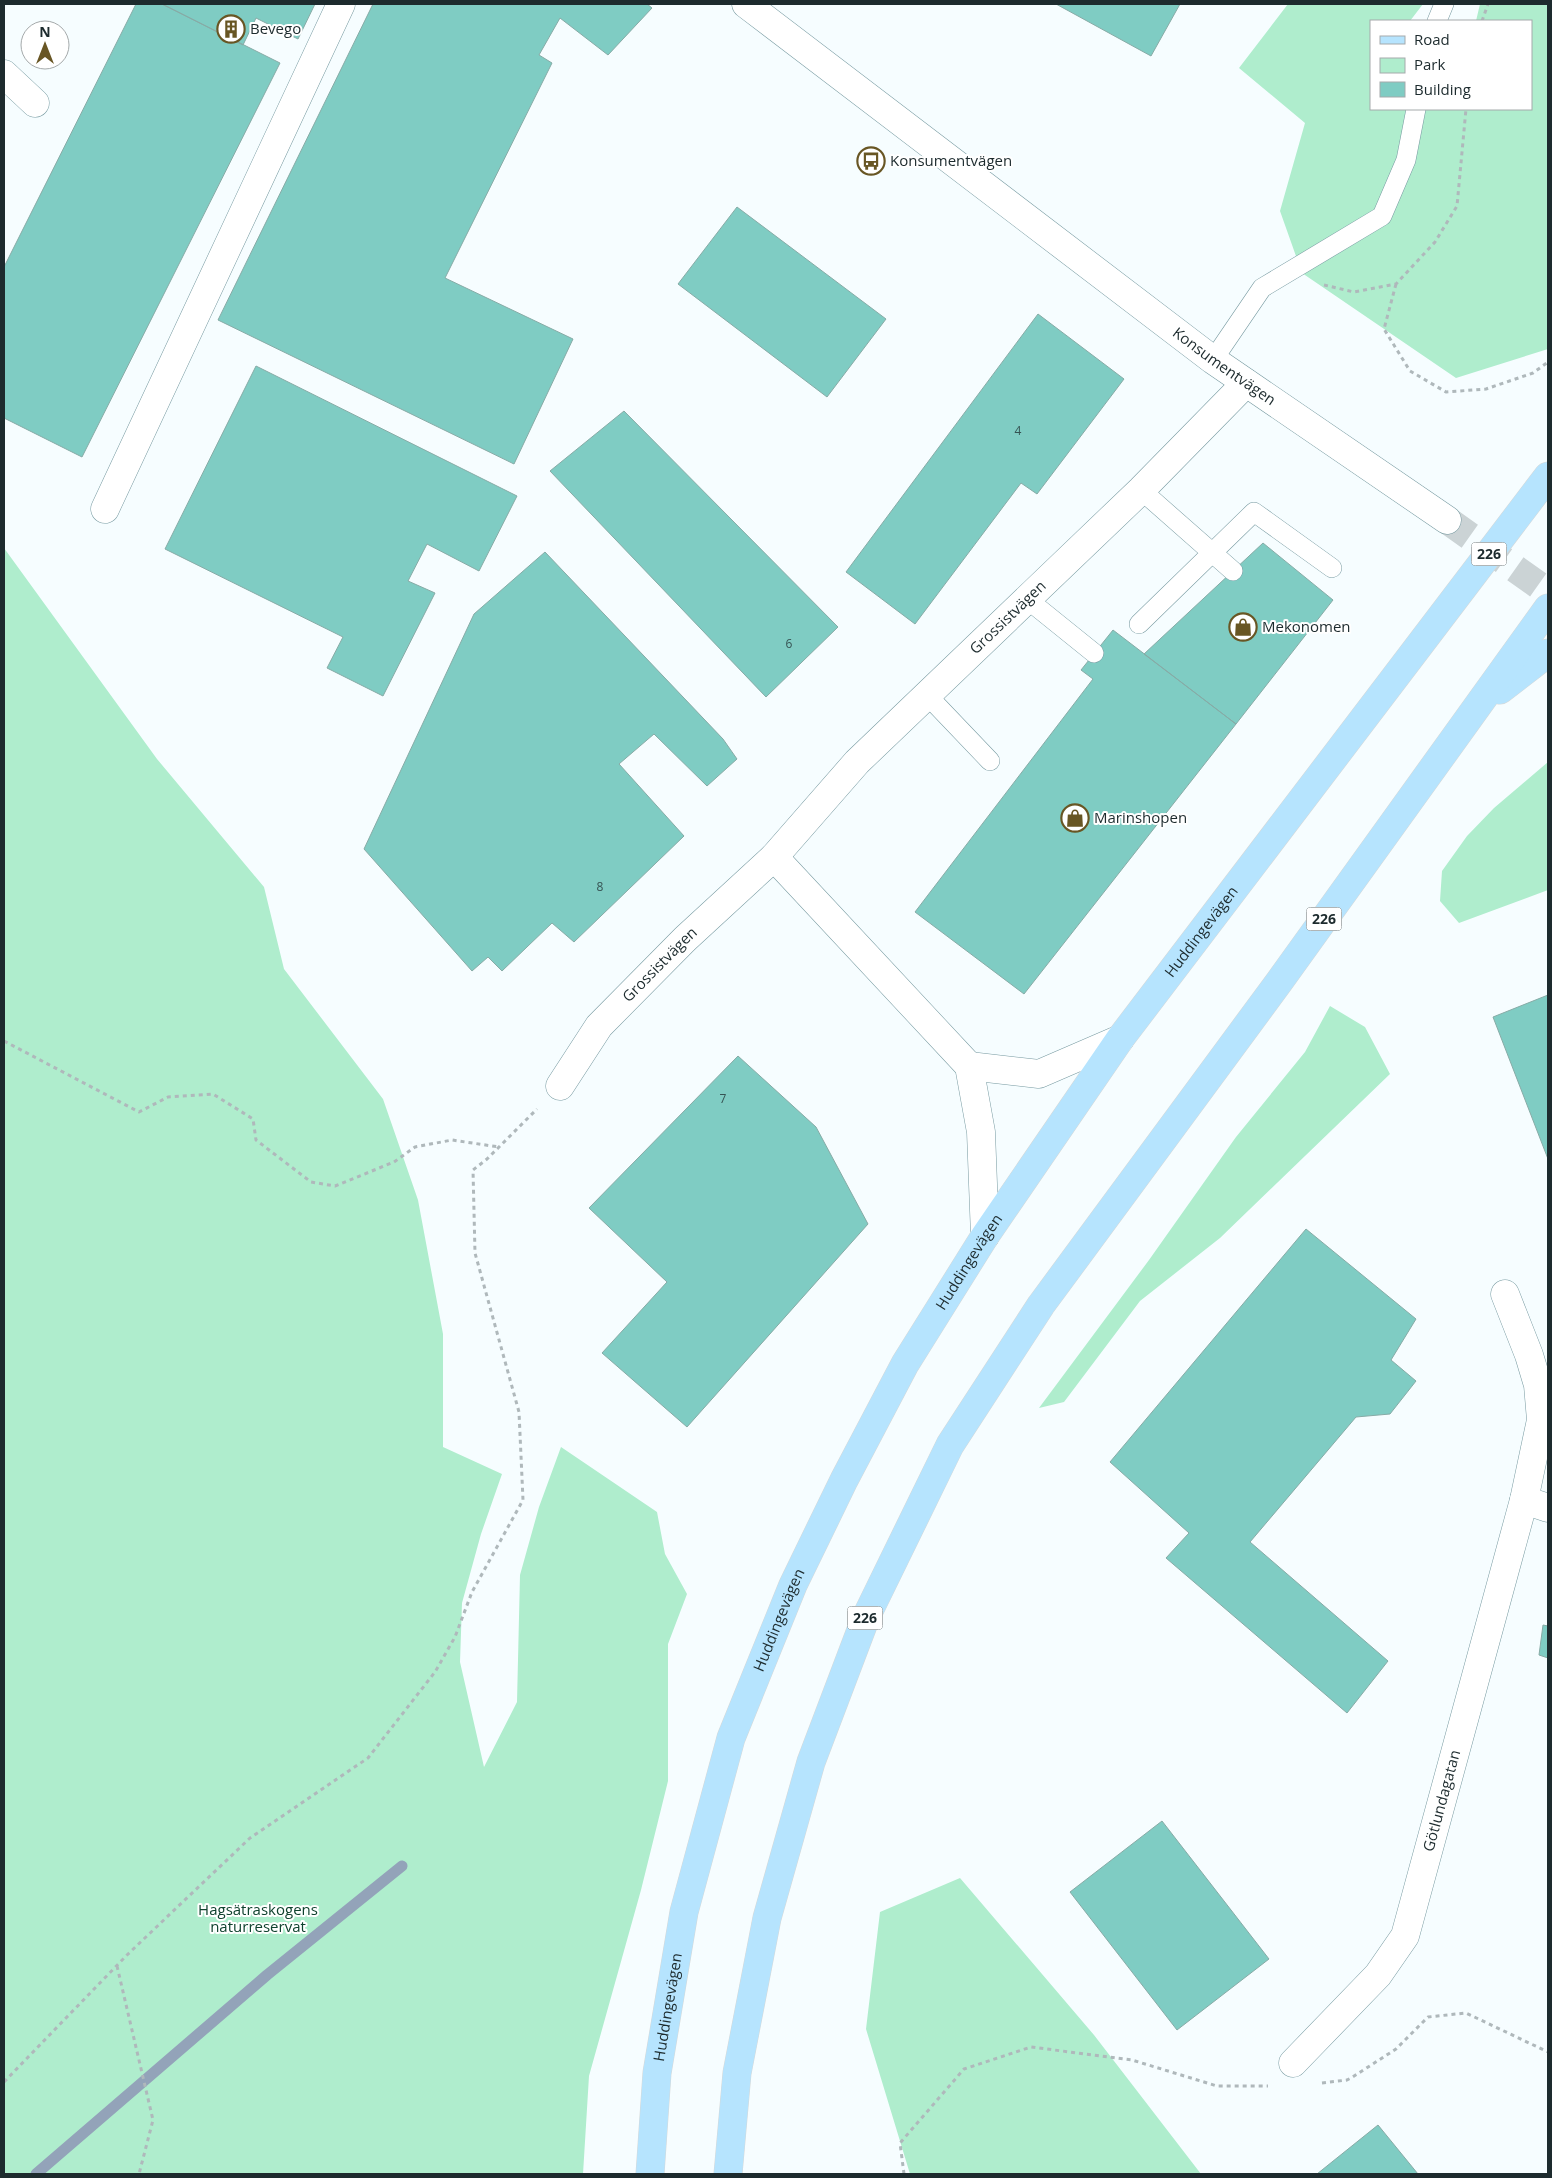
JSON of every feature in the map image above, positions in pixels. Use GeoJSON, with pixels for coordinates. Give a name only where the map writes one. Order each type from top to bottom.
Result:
{"type":"FeatureCollection","features":[{"type":"Feature","properties":{"kind":"main road","name":"Huddingevägen"},"geometry":{"type":"LineString","coordinates":[[650,2174],[657,2073],[684,1912],[731,1738],[793,1585],[844,1480],[905,1364],[985,1236],[1120,1039],[1548,476]]}},
{"type":"Feature","properties":{"kind":"main road","name":"226"},"geometry":{"type":"LineString","coordinates":[[728,2174],[737,2073],[767,1918],[812,1762],[866,1617],[950,1445],[1041,1305],[1274,990],[1548,608]]}},
{"type":"Feature","properties":{"kind":"main road"},"geometry":{"type":"LineString","coordinates":[[1478,706],[1548,653]]}},
{"type":"Feature","properties":{"kind":"street"},"geometry":{"type":"LineString","coordinates":[[105,509],[341,4]]}},
{"type":"Feature","properties":{"kind":"street","name":"Konsumentvägen"},"geometry":{"type":"LineString","coordinates":[[746,4],[1212,360],[1447,520]]}},
{"type":"Feature","properties":{"kind":"street"},"geometry":{"type":"LineString","coordinates":[[4,74],[34,103]]}},
{"type":"Feature","properties":{"kind":"street","name":"Grossistvägen"},"geometry":{"type":"LineString","coordinates":[[560,1086],[599,1026],[685,939],[774,857],[857,762],[1141,490],[1246,383]]}},
{"type":"Feature","properties":{"kind":"street"},"geometry":{"type":"LineString","coordinates":[[774,857],[969,1066],[981,1132],[985,1236]]}},
{"type":"Feature","properties":{"kind":"street"},"geometry":{"type":"LineString","coordinates":[[969,1066],[1039,1074],[1120,1039]]}},
{"type":"Feature","properties":{"kind":"street","name":"Götlundagatan"},"geometry":{"type":"LineString","coordinates":[[1292,2063],[1378,1975],[1405,1936],[1536,1504],[1541,1420],[1538,1385],[1529,1355],[1505,1294]]}},
{"type":"Feature","properties":{"kind":"lane"},"geometry":{"type":"LineString","coordinates":[[1437,20],[1444,4]]}},
{"type":"Feature","properties":{"kind":"lane"},"geometry":{"type":"LineString","coordinates":[[1212,360],[1262,288],[1382,216],[1406,160],[1416,110]]}},
{"type":"Feature","properties":{"kind":"lane"},"geometry":{"type":"LineString","coordinates":[[1141,490],[1233,571]]}},
{"type":"Feature","properties":{"kind":"lane"},"geometry":{"type":"LineString","coordinates":[[1139,624],[1254,512],[1332,568]]}},
{"type":"Feature","properties":{"kind":"lane"},"geometry":{"type":"LineString","coordinates":[[1027,599],[1094,653]]}},
{"type":"Feature","properties":{"kind":"lane"},"geometry":{"type":"LineString","coordinates":[[927,695],[990,761]]}},
{"type":"Feature","properties":{"kind":"path"},"geometry":{"type":"LineString","coordinates":[[1482,20],[1488,4]]}},
{"type":"Feature","properties":{"kind":"path"},"geometry":{"type":"LineString","coordinates":[[1396,284],[1384,330],[1410,371],[1446,392],[1486,390],[1533,373],[1548,362]]}},
{"type":"Feature","properties":{"kind":"path"},"geometry":{"type":"LineString","coordinates":[[4,1041],[139,1112],[168,1097],[213,1094],[253,1119],[256,1140],[310,1182],[335,1186],[394,1162],[415,1147],[452,1140],[500,1147]]}},
{"type":"Feature","properties":{"kind":"path"},"geometry":{"type":"LineString","coordinates":[[4,2082],[117,1965],[250,1838],[368,1758],[435,1672],[456,1637],[472,1592],[523,1500],[519,1412],[475,1253],[473,1170],[500,1147],[560,1086]]}},
{"type":"Feature","properties":{"kind":"path"},"geometry":{"type":"LineString","coordinates":[[117,1965],[152,2120],[138,2174]]}},
{"type":"Feature","properties":{"kind":"path"},"geometry":{"type":"LineString","coordinates":[[1321,2083],[1351,2078],[1396,2049],[1428,2017],[1466,2013],[1548,2052]]}},
{"type":"Feature","properties":{"kind":"path"},"geometry":{"type":"LineString","coordinates":[[904,2174],[900,2143],[964,2069],[1031,2047],[1132,2060],[1217,2086],[1276,2086]]}},
{"type":"Feature","properties":{"kind":"green space"},"geometry":{"type":"Polygon","coordinates":[[[1288,4],[1423,4],[1411,20],[1370,20],[1370,110],[1532,110],[1532,20],[1476,20],[1480,4],[1548,4],[1548,349],[1456,378],[1302,273],[1280,211],[1305,123],[1239,68],[1288,4]]]}},
{"type":"Feature","properties":{"kind":"green space","name":"Hagsätraskogens naturreservat"},"geometry":{"type":"Polygon","coordinates":[[[4,548],[157,759],[264,887],[284,969],[383,1099],[418,1200],[443,1334],[443,1447],[502,1474],[481,1534],[462,1603],[460,1662],[484,1767],[517,1702],[520,1575],[539,1507],[561,1447],[657,1512],[665,1554],[687,1594],[668,1644],[668,1781],[641,1890],[589,2076],[583,2174],[4,2174],[4,548]]]}},
{"type":"Feature","properties":{"kind":"green space"},"geometry":{"type":"Polygon","coordinates":[[[1548,762],[1548,890],[1459,923],[1440,901],[1442,871],[1467,836],[1494,808],[1548,762]]]}},
{"type":"Feature","properties":{"kind":"green space"},"geometry":{"type":"Polygon","coordinates":[[[1330,1006],[1365,1027],[1390,1074],[1220,1238],[1140,1301],[1064,1402],[1039,1408],[1149,1260],[1236,1137],[1305,1052],[1330,1006]]]}},
{"type":"Feature","properties":{"kind":"green space"},"geometry":{"type":"Polygon","coordinates":[[[960,1878],[1094,2035],[1201,2174],[910,2174],[866,2029],[880,1912],[960,1878]]]}},
{"type":"Feature","properties":{"kind":"building"},"geometry":{"type":"Polygon","coordinates":[[[136,4],[162,4],[280,63],[82,457],[4,418],[4,267],[136,4]]]}},
{"type":"Feature","properties":{"kind":"building","name":"Bevego"},"geometry":{"type":"Polygon","coordinates":[[[162,4],[315,4],[298,39],[256,18],[243,45],[162,4]]]}},
{"type":"Feature","properties":{"kind":"building"},"geometry":{"type":"Polygon","coordinates":[[[373,4],[647,4],[652,8],[608,55],[560,18],[539,55],[552,63],[445,278],[573,339],[514,464],[218,320],[373,4]]]}},
{"type":"Feature","properties":{"kind":"building"},"geometry":{"type":"Polygon","coordinates":[[[1056,4],[1180,4],[1151,56],[1056,4]]]}},
{"type":"Feature","properties":{"kind":"building"},"geometry":{"type":"Polygon","coordinates":[[[737,207],[886,319],[827,397],[678,284],[737,207]]]}},
{"type":"Feature","properties":{"kind":"building"},"geometry":{"type":"Polygon","coordinates":[[[1038,314],[1124,379],[1037,494],[1021,483],[915,624],[846,572],[1038,314]]]}},
{"type":"Feature","properties":{"kind":"building"},"geometry":{"type":"Polygon","coordinates":[[[256,366],[517,496],[479,571],[427,544],[408,581],[435,593],[383,696],[327,668],[343,637],[165,549],[256,366]]]}},
{"type":"Feature","properties":{"kind":"building"},"geometry":{"type":"Polygon","coordinates":[[[624,411],[838,627],[766,697],[550,471],[624,411]]]}},
{"type":"Feature","properties":{"kind":"building","name":"Mekonomen"},"geometry":{"type":"Polygon","coordinates":[[[1263,543],[1333,600],[1236,724],[1144,654],[1263,543]]]}},
{"type":"Feature","properties":{"kind":"building"},"geometry":{"type":"Polygon","coordinates":[[[545,552],[723,739],[737,759],[707,786],[654,734],[619,764],[684,836],[574,942],[552,923],[502,971],[488,957],[472,971],[364,849],[474,614],[545,552]]]}},
{"type":"Feature","properties":{"kind":"building","name":"Marinshopen"},"geometry":{"type":"Polygon","coordinates":[[[1113,630],[1236,724],[1024,994],[915,912],[1093,679],[1081,670],[1113,630]]]}},
{"type":"Feature","properties":{"kind":"building"},"geometry":{"type":"Polygon","coordinates":[[[1548,995],[1548,1159],[1493,1017],[1548,995]]]}},
{"type":"Feature","properties":{"kind":"building"},"geometry":{"type":"Polygon","coordinates":[[[738,1056],[816,1127],[868,1224],[687,1427],[602,1353],[667,1282],[589,1208],[738,1056]]]}},
{"type":"Feature","properties":{"kind":"building"},"geometry":{"type":"Polygon","coordinates":[[[1306,1229],[1416,1319],[1391,1360],[1416,1381],[1390,1414],[1356,1417],[1250,1542],[1388,1661],[1347,1713],[1166,1558],[1189,1533],[1110,1462],[1306,1229]]]}},
{"type":"Feature","properties":{"kind":"building"},"geometry":{"type":"Polygon","coordinates":[[[1543,1625],[1548,1626],[1548,1658],[1539,1655],[1543,1625]]]}},
{"type":"Feature","properties":{"kind":"building"},"geometry":{"type":"Polygon","coordinates":[[[1162,1821],[1269,1959],[1177,2030],[1070,1892],[1162,1821]]]}},
{"type":"Feature","properties":{"kind":"building"},"geometry":{"type":"Polygon","coordinates":[[[1378,2125],[1418,2174],[1317,2174],[1378,2125]]]}},
{"type":"Feature","properties":{"kind":"waterway"},"geometry":{"type":"LineString","coordinates":[[36,2174],[267,1975],[402,1866]]}},
{"type":"Feature","properties":{"kind":"tunnel"},"geometry":{"type":"LineString","coordinates":[[1447,520],[1548,592]]}},
{"type":"Feature","properties":{"kind":"place","name":"Bevego"},"geometry":{"type":"Point","coordinates":[231,29]}},
{"type":"Feature","properties":{"kind":"place","name":"Konsumentvägen"},"geometry":{"type":"Point","coordinates":[871,161]}},
{"type":"Feature","properties":{"kind":"place","name":"Mekonomen"},"geometry":{"type":"Point","coordinates":[1243,627]}},
{"type":"Feature","properties":{"kind":"place","name":"Marinshopen"},"geometry":{"type":"Point","coordinates":[1075,818]}}]}
